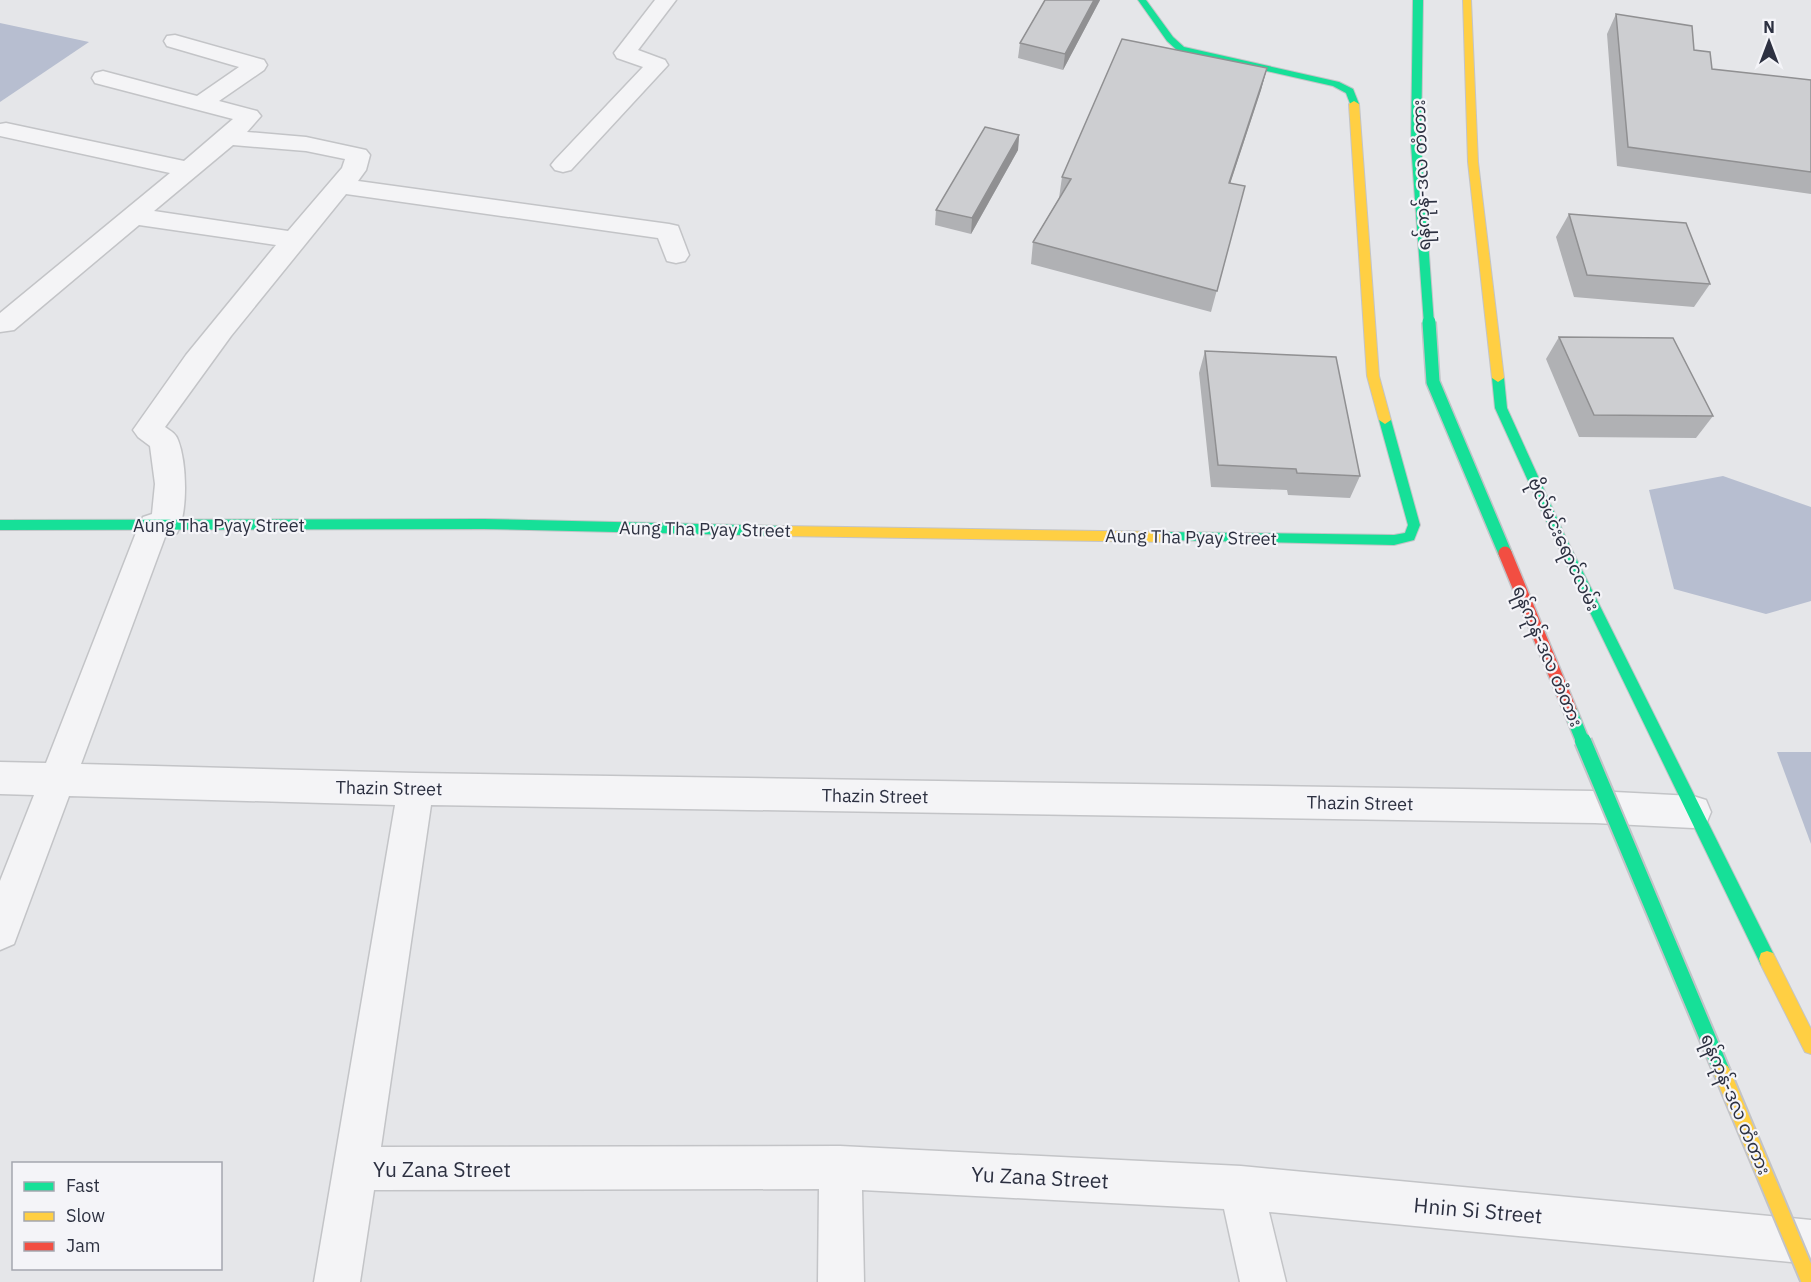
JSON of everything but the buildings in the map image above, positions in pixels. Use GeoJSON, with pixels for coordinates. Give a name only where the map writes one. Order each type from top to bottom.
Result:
{"type":"FeatureCollection","features":[{"type":"Feature","properties":{"kind":"street"},"geometry":{"type":"LineString","coordinates":[[563,165],[657,65],[625,53],[666,0]]}},
{"type":"Feature","properties":{"kind":"street","name":"Aung Tha Pyay Street"},"geometry":{"type":"LineString","coordinates":[[0,525],[484,524],[963,535],[1394,540],[1410,537],[1414,525],[1373,376],[1354,100],[1350,91],[1336,84],[1181,49],[1173,43],[1154,12],[1142,0]]}},
{"type":"Feature","properties":{"kind":"street","name":"ရန်ကုန်-ဒလ တံတား"},"geometry":{"type":"LineString","coordinates":[[1418,0],[1416,144],[1433,382],[1810,1282]]}},
{"type":"Feature","properties":{"kind":"street","name":"ဗိုလ်မင်းရောင်လမ်း"},"geometry":{"type":"LineString","coordinates":[[1467,0],[1473,162],[1493,321],[1501,408],[1560,538],[1693,812],[1811,1046]]}},
{"type":"Feature","properties":{"kind":"street"},"geometry":{"type":"LineString","coordinates":[[175,41],[256,65],[200,104]]}},
{"type":"Feature","properties":{"kind":"street"},"geometry":{"type":"LineString","coordinates":[[4,324],[134,216],[249,116],[103,78]]}},
{"type":"Feature","properties":{"kind":"street"},"geometry":{"type":"LineString","coordinates":[[6,130],[186,169]]}},
{"type":"Feature","properties":{"kind":"street"},"geometry":{"type":"LineString","coordinates":[[0,931],[56,779],[160,525],[171,484],[164,441],[148,430],[183,377],[354,170],[358,155],[306,144],[228,136]]}},
{"type":"Feature","properties":{"kind":"street"},"geometry":{"type":"LineString","coordinates":[[340,186],[669,232],[676,255]]}},
{"type":"Feature","properties":{"kind":"street"},"geometry":{"type":"LineString","coordinates":[[134,216],[294,240]]}},
{"type":"Feature","properties":{"kind":"street","name":"Thazin Street"},"geometry":{"type":"LineString","coordinates":[[0,778],[416,789],[1583,807],[1693,812]]}},
{"type":"Feature","properties":{"kind":"street","name":"Yu Zana Street"},"geometry":{"type":"LineString","coordinates":[[416,789],[356,1169],[840,1167],[1240,1188]]}},
{"type":"Feature","properties":{"kind":"street"},"geometry":{"type":"LineString","coordinates":[[840,1167],[841,1282]]}},
{"type":"Feature","properties":{"kind":"street"},"geometry":{"type":"LineString","coordinates":[[337,1282],[356,1169]]}},
{"type":"Feature","properties":{"kind":"street"},"geometry":{"type":"LineString","coordinates":[[1240,1188],[1263,1282]]}},
{"type":"Feature","properties":{"kind":"street","name":"Hnin Si Street"},"geometry":{"type":"LineString","coordinates":[[1240,1188],[1811,1242]]}},
{"type":"Feature","properties":{"kind":"water"},"geometry":{"type":"Polygon","coordinates":[[[0,23],[89,42],[0,102],[0,23]]]}},
{"type":"Feature","properties":{"kind":"water"},"geometry":{"type":"Polygon","coordinates":[[[1723,476],[1811,507],[1811,601],[1766,614],[1674,589],[1649,490],[1723,476]]]}},
{"type":"Feature","properties":{"kind":"water"},"geometry":{"type":"Polygon","coordinates":[[[1777,752],[1811,752],[1811,844],[1777,752]]]}},
{"type":"Feature","properties":{"kind":"traffic: fast"},"geometry":{"type":"LineString","coordinates":[[1142,0],[1170,39],[1181,49],[1336,84],[1350,91],[1354,104]]}},
{"type":"Feature","properties":{"kind":"traffic: fast"},"geometry":{"type":"LineString","coordinates":[[1418,0],[1416,144],[1433,382],[1505,553]]}},
{"type":"Feature","properties":{"kind":"traffic: fast"},"geometry":{"type":"LineString","coordinates":[[1498,378],[1501,408],[1560,538],[1767,959]]}},
{"type":"Feature","properties":{"kind":"traffic: fast"},"geometry":{"type":"LineString","coordinates":[[1168,537],[1394,540],[1410,537],[1414,525],[1385,420]]}},
{"type":"Feature","properties":{"kind":"traffic: fast"},"geometry":{"type":"LineString","coordinates":[[0,525],[484,524],[783,531]]}},
{"type":"Feature","properties":{"kind":"traffic: fast"},"geometry":{"type":"LineString","coordinates":[[1570,710],[1722,1072]]}},
{"type":"Feature","properties":{"kind":"traffic: slow"},"geometry":{"type":"LineString","coordinates":[[1467,0],[1473,162],[1498,378]]}},
{"type":"Feature","properties":{"kind":"traffic: slow"},"geometry":{"type":"LineString","coordinates":[[1354,104],[1373,376],[1385,420]]}},
{"type":"Feature","properties":{"kind":"traffic: slow"},"geometry":{"type":"LineString","coordinates":[[783,531],[1168,537]]}},
{"type":"Feature","properties":{"kind":"traffic: slow"},"geometry":{"type":"LineString","coordinates":[[1767,959],[1811,1046]]}},
{"type":"Feature","properties":{"kind":"traffic: slow"},"geometry":{"type":"LineString","coordinates":[[1722,1072],[1810,1282]]}},
{"type":"Feature","properties":{"kind":"traffic: jam"},"geometry":{"type":"LineString","coordinates":[[1505,553],[1570,710]]}}]}
